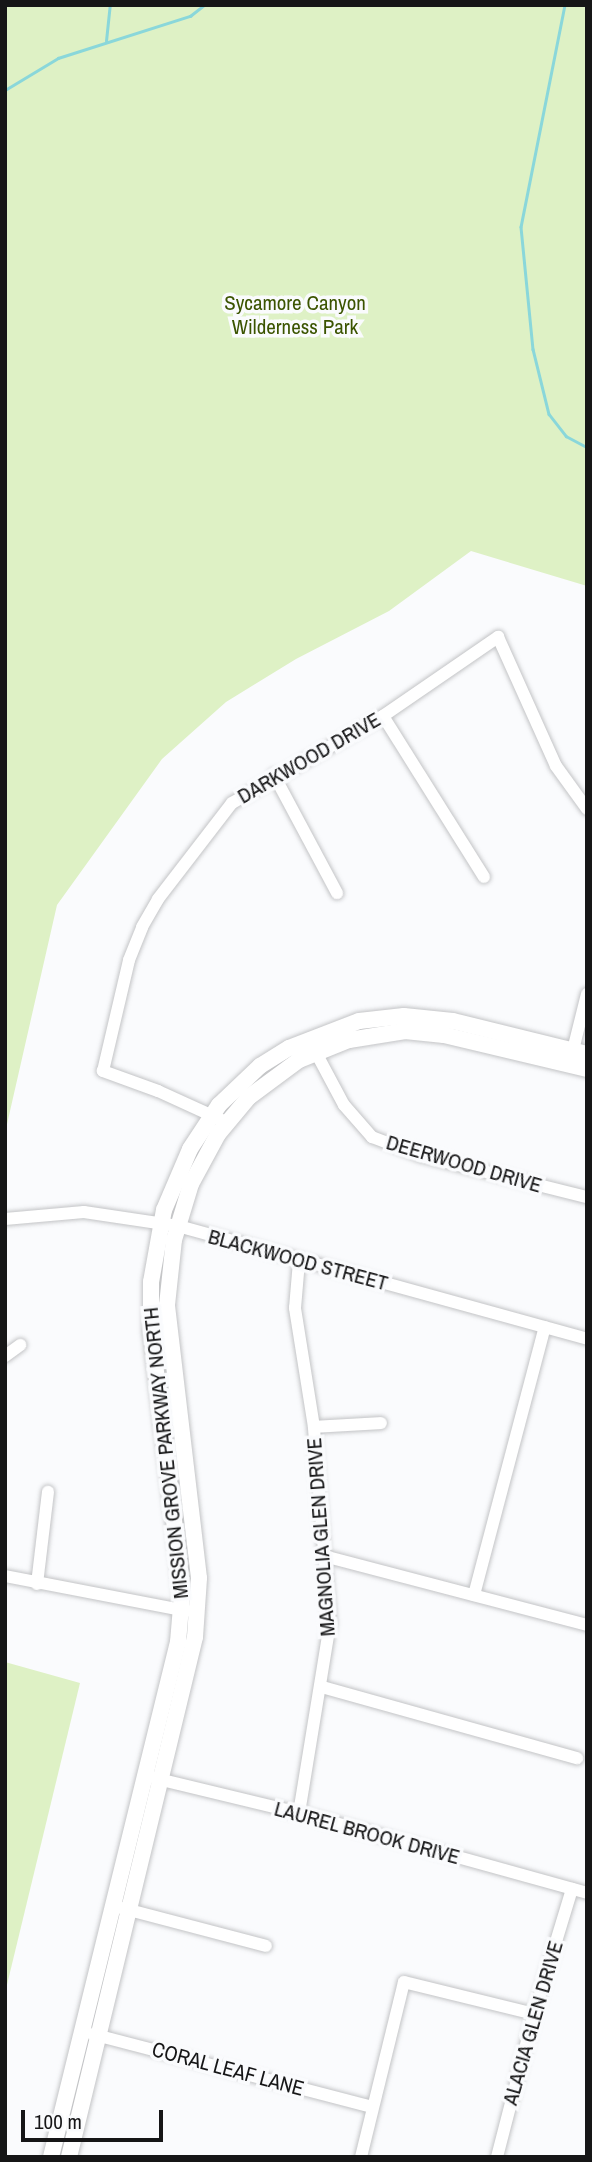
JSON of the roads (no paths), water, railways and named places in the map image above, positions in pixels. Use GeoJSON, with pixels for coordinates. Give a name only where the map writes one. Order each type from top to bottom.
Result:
{"type":"FeatureCollection","features":[{"type":"Feature","properties":{"kind":"street","name":"DARKWOOD DRIVE"},"geometry":{"type":"LineString","coordinates":[[220,1118],[103,1071],[129,960],[158,900],[232,803],[274,775],[383,716],[498,637],[556,766],[587,809]]}},
{"type":"Feature","properties":{"kind":"street"},"geometry":{"type":"LineString","coordinates":[[383,716],[484,877]]}},
{"type":"Feature","properties":{"kind":"street"},"geometry":{"type":"LineString","coordinates":[[274,775],[337,893]]}},
{"type":"Feature","properties":{"kind":"street"},"geometry":{"type":"LineString","coordinates":[[576,1057],[587,994]]}},
{"type":"Feature","properties":{"kind":"street","name":"MISSION GROVE PARKWAY NORTH"},"geometry":{"type":"LineString","coordinates":[[54,2156],[91,2034],[154,1778],[174,1663],[188,1611],[180,1570],[151,1332],[151,1282],[170,1225],[169,1197],[190,1149],[220,1118],[228,1096],[260,1066],[276,1055],[312,1046],[359,1021],[382,1017],[429,1017],[576,1057],[587,1069]]}},
{"type":"Feature","properties":{"kind":"street","name":"DEERWOOD DRIVE"},"geometry":{"type":"LineString","coordinates":[[312,1046],[344,1105],[372,1137],[422,1156],[587,1197]]}},
{"type":"Feature","properties":{"kind":"street","name":"BLACKWOOD STREET"},"geometry":{"type":"LineString","coordinates":[[5,1219],[84,1212],[170,1225],[587,1339]]}},
{"type":"Feature","properties":{"kind":"street","name":"MAGNOLIA GLEN DRIVE"},"geometry":{"type":"LineString","coordinates":[[299,1261],[295,1308],[314,1427],[330,1623],[322,1687],[309,1743],[299,1813]]}},
{"type":"Feature","properties":{"kind":"street"},"geometry":{"type":"LineString","coordinates":[[474,1595],[545,1326]]}},
{"type":"Feature","properties":{"kind":"street"},"geometry":{"type":"LineString","coordinates":[[5,1356],[20,1345]]}},
{"type":"Feature","properties":{"kind":"street"},"geometry":{"type":"LineString","coordinates":[[314,1427],[381,1423]]}},
{"type":"Feature","properties":{"kind":"street"},"geometry":{"type":"LineString","coordinates":[[37,1584],[48,1492]]}},
{"type":"Feature","properties":{"kind":"street"},"geometry":{"type":"LineString","coordinates":[[324,1556],[587,1625]]}},
{"type":"Feature","properties":{"kind":"street"},"geometry":{"type":"LineString","coordinates":[[5,1576],[188,1611]]}},
{"type":"Feature","properties":{"kind":"street"},"geometry":{"type":"LineString","coordinates":[[322,1687],[577,1758]]}},
{"type":"Feature","properties":{"kind":"street","name":"LAUREL BROOK DRIVE"},"geometry":{"type":"LineString","coordinates":[[154,1778],[299,1813],[587,1893]]}},
{"type":"Feature","properties":{"kind":"street","name":"ALACIA GLEN DRIVE"},"geometry":{"type":"LineString","coordinates":[[497,2157],[534,2014],[572,1889]]}},
{"type":"Feature","properties":{"kind":"street"},"geometry":{"type":"LineString","coordinates":[[122,1907],[266,1946]]}},
{"type":"Feature","properties":{"kind":"street"},"geometry":{"type":"LineString","coordinates":[[361,2157],[404,1982],[534,2014]]}},
{"type":"Feature","properties":{"kind":"street","name":"MISSION GROVE PARKWAY NORTH"},"geometry":{"type":"LineString","coordinates":[[69,2157],[91,2034]]}},
{"type":"Feature","properties":{"kind":"street","name":"CORAL LEAF LANE"},"geometry":{"type":"LineString","coordinates":[[91,2034],[373,2107]]}},
{"type":"Feature","properties":{"kind":"waterway"},"geometry":{"type":"LineString","coordinates":[[106,41],[110,5]]}},
{"type":"Feature","properties":{"kind":"waterway"},"geometry":{"type":"LineString","coordinates":[[5,90],[58,58],[190,16],[204,5]]}},
{"type":"Feature","properties":{"kind":"waterway"},"geometry":{"type":"LineString","coordinates":[[565,5],[521,227],[533,349],[549,414],[566,436],[587,447]]}},
{"type":"Feature","properties":{"kind":"park label","name":"Sycamore Canyon Wilderness Park"},"geometry":{"type":"Point","coordinates":[295,315]}}]}
